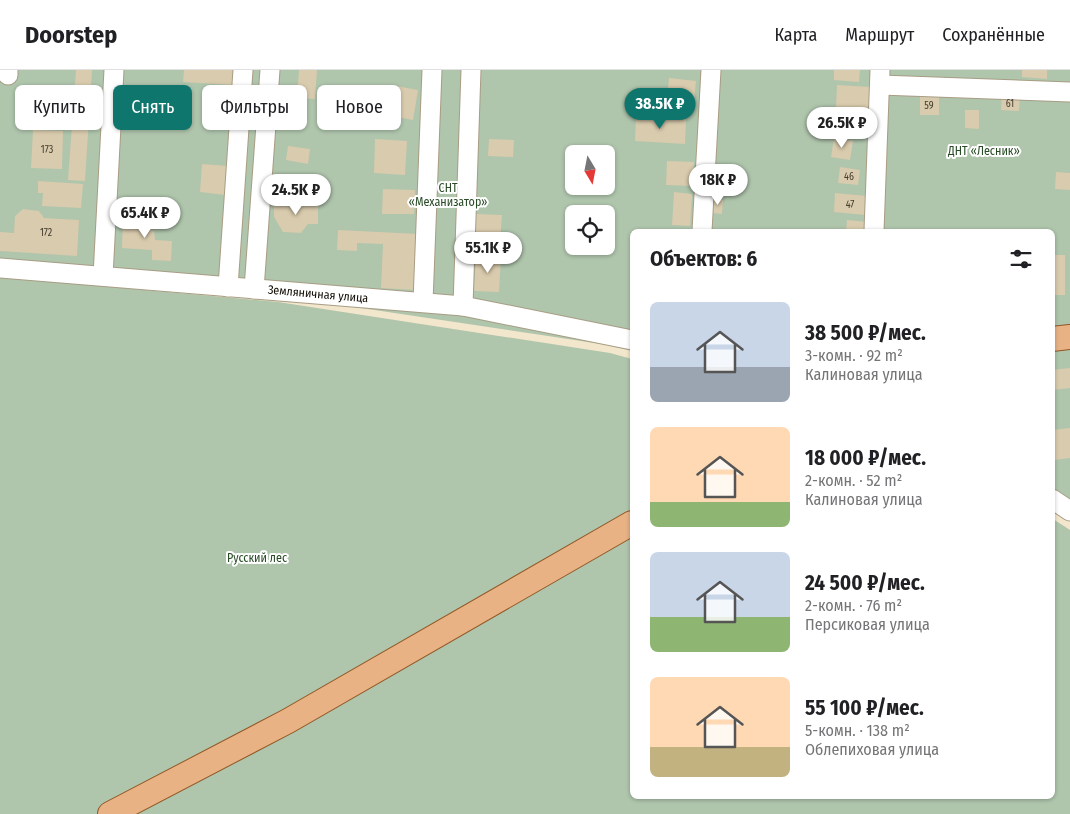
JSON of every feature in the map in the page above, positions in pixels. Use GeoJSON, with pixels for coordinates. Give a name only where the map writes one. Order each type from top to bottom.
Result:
{"type":"FeatureCollection","features":[{"type":"Feature","properties":{"kind":"main road"},"geometry":{"type":"LineString","coordinates":[[1055,339],[1070,337]]}},
{"type":"Feature","properties":{"kind":"main road"},"geometry":{"type":"LineString","coordinates":[[110,814],[288,721],[630,524]]}},
{"type":"Feature","properties":{"kind":"street"},"geometry":{"type":"LineString","coordinates":[[103,276],[114,70]]}},
{"type":"Feature","properties":{"kind":"street"},"geometry":{"type":"LineString","coordinates":[[228,287],[243,70]]}},
{"type":"Feature","properties":{"kind":"street"},"geometry":{"type":"LineString","coordinates":[[254,289],[270,70]]}},
{"type":"Feature","properties":{"kind":"street"},"geometry":{"type":"LineString","coordinates":[[423,302],[432,70]]}},
{"type":"Feature","properties":{"kind":"street"},"geometry":{"type":"LineString","coordinates":[[462,306],[471,70]]}},
{"type":"Feature","properties":{"kind":"street"},"geometry":{"type":"LineString","coordinates":[[702,229],[711,70]]}},
{"type":"Feature","properties":{"kind":"street"},"geometry":{"type":"LineString","coordinates":[[874,229],[880,77],[1070,92]]}},
{"type":"Feature","properties":{"kind":"street","name":"Земляничная улица"},"geometry":{"type":"LineString","coordinates":[[0,268],[462,306],[630,340]]}},
{"type":"Feature","properties":{"kind":"street"},"geometry":{"type":"LineString","coordinates":[[1055,501],[1070,511]]}},
{"type":"Feature","properties":{"kind":"green space","name":"СНТ «Механизатор»"},"geometry":{"type":"Polygon","coordinates":[[[0,70],[1070,70],[1070,519],[1055,510],[1055,229],[630,229],[630,350],[608,345],[274,295],[0,273],[0,70]]]}},
{"type":"Feature","properties":{"kind":"green space","name":"Русский лес"},"geometry":{"type":"Polygon","coordinates":[[[0,277],[278,302],[610,353],[630,358],[630,799],[1055,799],[1055,520],[1070,530],[1070,814],[0,814],[0,277]]]}},
{"type":"Feature","properties":{"kind":"building"},"geometry":{"type":"Polygon","coordinates":[[[76,70],[92,70],[91,85],[75,85],[76,70]]]}},
{"type":"Feature","properties":{"kind":"building"},"geometry":{"type":"Polygon","coordinates":[[[184,70],[235,70],[234,85],[183,82],[184,70]]]}},
{"type":"Feature","properties":{"kind":"building"},"geometry":{"type":"Polygon","coordinates":[[[299,70],[317,70],[315,99],[307,99],[307,85],[298,85],[299,70]]]}},
{"type":"Feature","properties":{"kind":"building"},"geometry":{"type":"Polygon","coordinates":[[[834,70],[860,70],[859,82],[834,80],[834,70]]]}},
{"type":"Feature","properties":{"kind":"building"},"geometry":{"type":"Polygon","coordinates":[[[1022,70],[1047,70],[1047,79],[1022,77],[1022,70]]]}},
{"type":"Feature","properties":{"kind":"building"},"geometry":{"type":"Polygon","coordinates":[[[669,78],[696,81],[694,102],[667,99],[669,78]]]}},
{"type":"Feature","properties":{"kind":"building"},"geometry":{"type":"Polygon","coordinates":[[[837,85],[870,87],[869,108],[836,107],[837,85]]]}},
{"type":"Feature","properties":{"kind":"building"},"geometry":{"type":"Polygon","coordinates":[[[401,87],[418,90],[413,120],[401,118],[401,87]]]}},
{"type":"Feature","properties":{"kind":"building"},"geometry":{"type":"Polygon","coordinates":[[[920,94],[939,95],[939,115],[920,115],[920,94]]]}},
{"type":"Feature","properties":{"kind":"building"},"geometry":{"type":"Polygon","coordinates":[[[1002,96],[1020,97],[1019,111],[1001,110],[1002,96]]]}},
{"type":"Feature","properties":{"kind":"building"},"geometry":{"type":"Polygon","coordinates":[[[965,110],[979,110],[979,129],[965,128],[965,110]]]}},
{"type":"Feature","properties":{"kind":"building"},"geometry":{"type":"Polygon","coordinates":[[[847,112],[864,115],[861,134],[843,131],[847,112]]]}},
{"type":"Feature","properties":{"kind":"building"},"geometry":{"type":"Polygon","coordinates":[[[636,116],[686,119],[685,144],[635,141],[636,116]]]}},
{"type":"Feature","properties":{"kind":"building"},"geometry":{"type":"Polygon","coordinates":[[[33,130],[63,131],[62,169],[31,168],[33,130]]]}},
{"type":"Feature","properties":{"kind":"building"},"geometry":{"type":"Polygon","coordinates":[[[72,130],[88,130],[85,181],[68,180],[72,130]]]}},
{"type":"Feature","properties":{"kind":"building"},"geometry":{"type":"Polygon","coordinates":[[[834,138],[853,141],[850,160],[831,157],[834,138]]]}},
{"type":"Feature","properties":{"kind":"building"},"geometry":{"type":"Polygon","coordinates":[[[375,139],[407,141],[405,175],[374,173],[375,139]]]}},
{"type":"Feature","properties":{"kind":"building"},"geometry":{"type":"Polygon","coordinates":[[[489,139],[514,140],[513,157],[488,156],[489,139]]]}},
{"type":"Feature","properties":{"kind":"building"},"geometry":{"type":"Polygon","coordinates":[[[288,146],[310,149],[308,164],[286,160],[288,146]]]}},
{"type":"Feature","properties":{"kind":"building"},"geometry":{"type":"Polygon","coordinates":[[[667,161],[694,162],[692,186],[666,185],[667,161]]]}},
{"type":"Feature","properties":{"kind":"building"},"geometry":{"type":"Polygon","coordinates":[[[202,164],[228,166],[225,195],[200,192],[202,164]]]}},
{"type":"Feature","properties":{"kind":"building"},"geometry":{"type":"Polygon","coordinates":[[[840,167],[860,170],[858,185],[838,183],[840,167]]]}},
{"type":"Feature","properties":{"kind":"building"},"geometry":{"type":"Polygon","coordinates":[[[1056,172],[1070,173],[1070,190],[1055,189],[1056,172]]]}},
{"type":"Feature","properties":{"kind":"building"},"geometry":{"type":"Polygon","coordinates":[[[38,181],[83,184],[81,208],[42,206],[43,193],[38,193],[38,181]]]}},
{"type":"Feature","properties":{"kind":"building"},"geometry":{"type":"Polygon","coordinates":[[[383,189],[415,190],[414,214],[382,214],[383,189]]]}},
{"type":"Feature","properties":{"kind":"building"},"geometry":{"type":"Polygon","coordinates":[[[674,192],[692,194],[690,226],[672,225],[674,192]]]}},
{"type":"Feature","properties":{"kind":"building"},"geometry":{"type":"Polygon","coordinates":[[[835,193],[867,196],[865,215],[834,212],[835,193]]]}},
{"type":"Feature","properties":{"kind":"building"},"geometry":{"type":"Polygon","coordinates":[[[713,199],[723,200],[722,214],[712,213],[713,199]]]}},
{"type":"Feature","properties":{"kind":"building"},"geometry":{"type":"Polygon","coordinates":[[[274,202],[318,202],[318,224],[308,224],[301,233],[283,232],[274,217],[274,202]]]}},
{"type":"Feature","properties":{"kind":"building"},"geometry":{"type":"Polygon","coordinates":[[[23,209],[39,211],[44,218],[79,220],[77,256],[0,251],[0,232],[14,233],[15,216],[23,209]]]}},
{"type":"Feature","properties":{"kind":"building"},"geometry":{"type":"Polygon","coordinates":[[[476,214],[502,215],[500,243],[474,242],[476,214]]]}},
{"type":"Feature","properties":{"kind":"building"},"geometry":{"type":"Polygon","coordinates":[[[123,217],[140,218],[154,232],[155,240],[172,241],[171,261],[152,260],[152,250],[122,248],[123,217]]]}},
{"type":"Feature","properties":{"kind":"building"},"geometry":{"type":"Polygon","coordinates":[[[847,220],[868,222],[867,229],[846,229],[847,220]]]}},
{"type":"Feature","properties":{"kind":"building"},"geometry":{"type":"Polygon","coordinates":[[[338,230],[419,234],[416,290],[381,288],[383,244],[357,243],[357,251],[337,250],[338,230]]]}},
{"type":"Feature","properties":{"kind":"building"},"geometry":{"type":"Polygon","coordinates":[[[476,255],[501,256],[499,292],[474,291],[476,255]]]}},
{"type":"Feature","properties":{"kind":"building"},"geometry":{"type":"Polygon","coordinates":[[[1055,255],[1065,255],[1065,295],[1055,295],[1055,255]]]}},
{"type":"Feature","properties":{"kind":"building"},"geometry":{"type":"Polygon","coordinates":[[[1070,368],[1070,388],[1055,390],[1055,370],[1070,368]]]}},
{"type":"Feature","properties":{"kind":"building"},"geometry":{"type":"Polygon","coordinates":[[[1070,428],[1070,458],[1055,460],[1055,430],[1070,428]]]}},
{"type":"Feature","properties":{"kind":"park label","name":"ДНТ «Лесник»"},"geometry":{"type":"Point","coordinates":[984,151]}}]}
